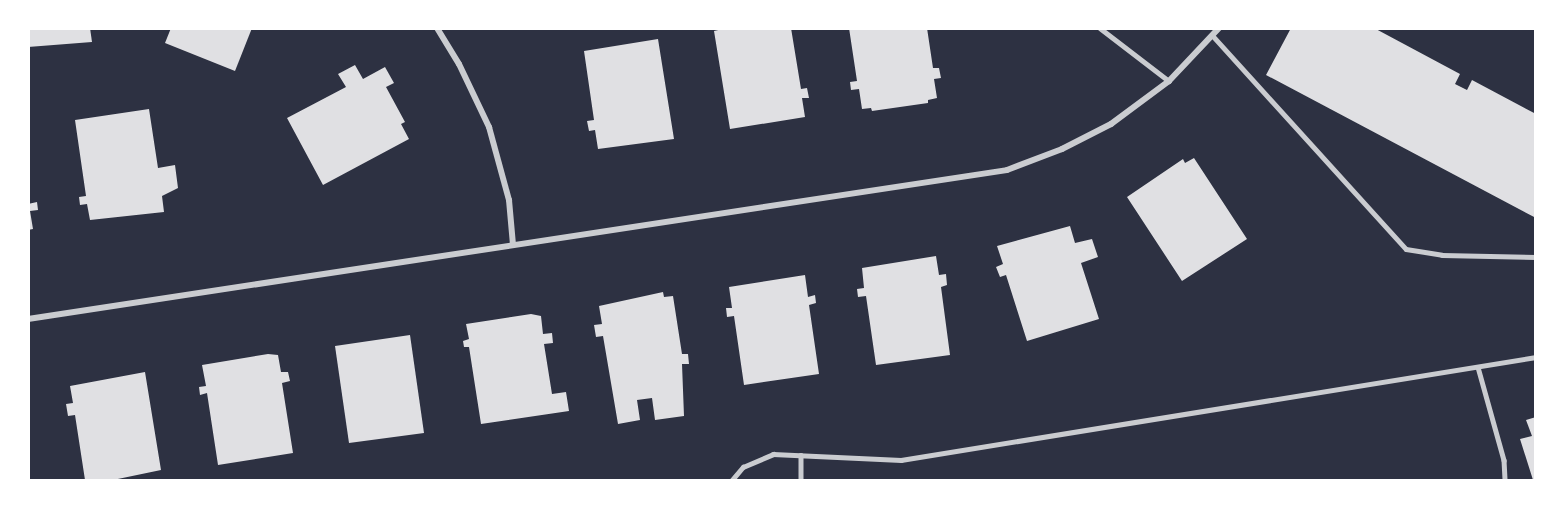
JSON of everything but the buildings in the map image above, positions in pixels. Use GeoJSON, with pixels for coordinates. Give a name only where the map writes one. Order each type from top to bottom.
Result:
{"type":"FeatureCollection","features":[{"type":"Feature","properties":{"kind":"street"},"geometry":{"type":"LineString","coordinates":[[437,28],[459,64],[489,128],[510,200],[513,244]]}},
{"type":"Feature","properties":{"kind":"street"},"geometry":{"type":"LineString","coordinates":[[28,319],[1007,170],[1062,149],[1111,124],[1168,81],[1219,28]]}},
{"type":"Feature","properties":{"kind":"lane"},"geometry":{"type":"LineString","coordinates":[[1100,28],[1168,81]]}},
{"type":"Feature","properties":{"kind":"lane"},"geometry":{"type":"LineString","coordinates":[[1213,36],[1406,249],[1442,255],[1536,257]]}},
{"type":"Feature","properties":{"kind":"lane"},"geometry":{"type":"LineString","coordinates":[[732,480],[757,458],[801,454],[901,460],[1536,357]]}},
{"type":"Feature","properties":{"kind":"lane"},"geometry":{"type":"LineString","coordinates":[[1478,367],[1504,460],[1505,480]]}},
{"type":"Feature","properties":{"kind":"lane"},"geometry":{"type":"LineString","coordinates":[[801,454],[801,480]]}}]}
